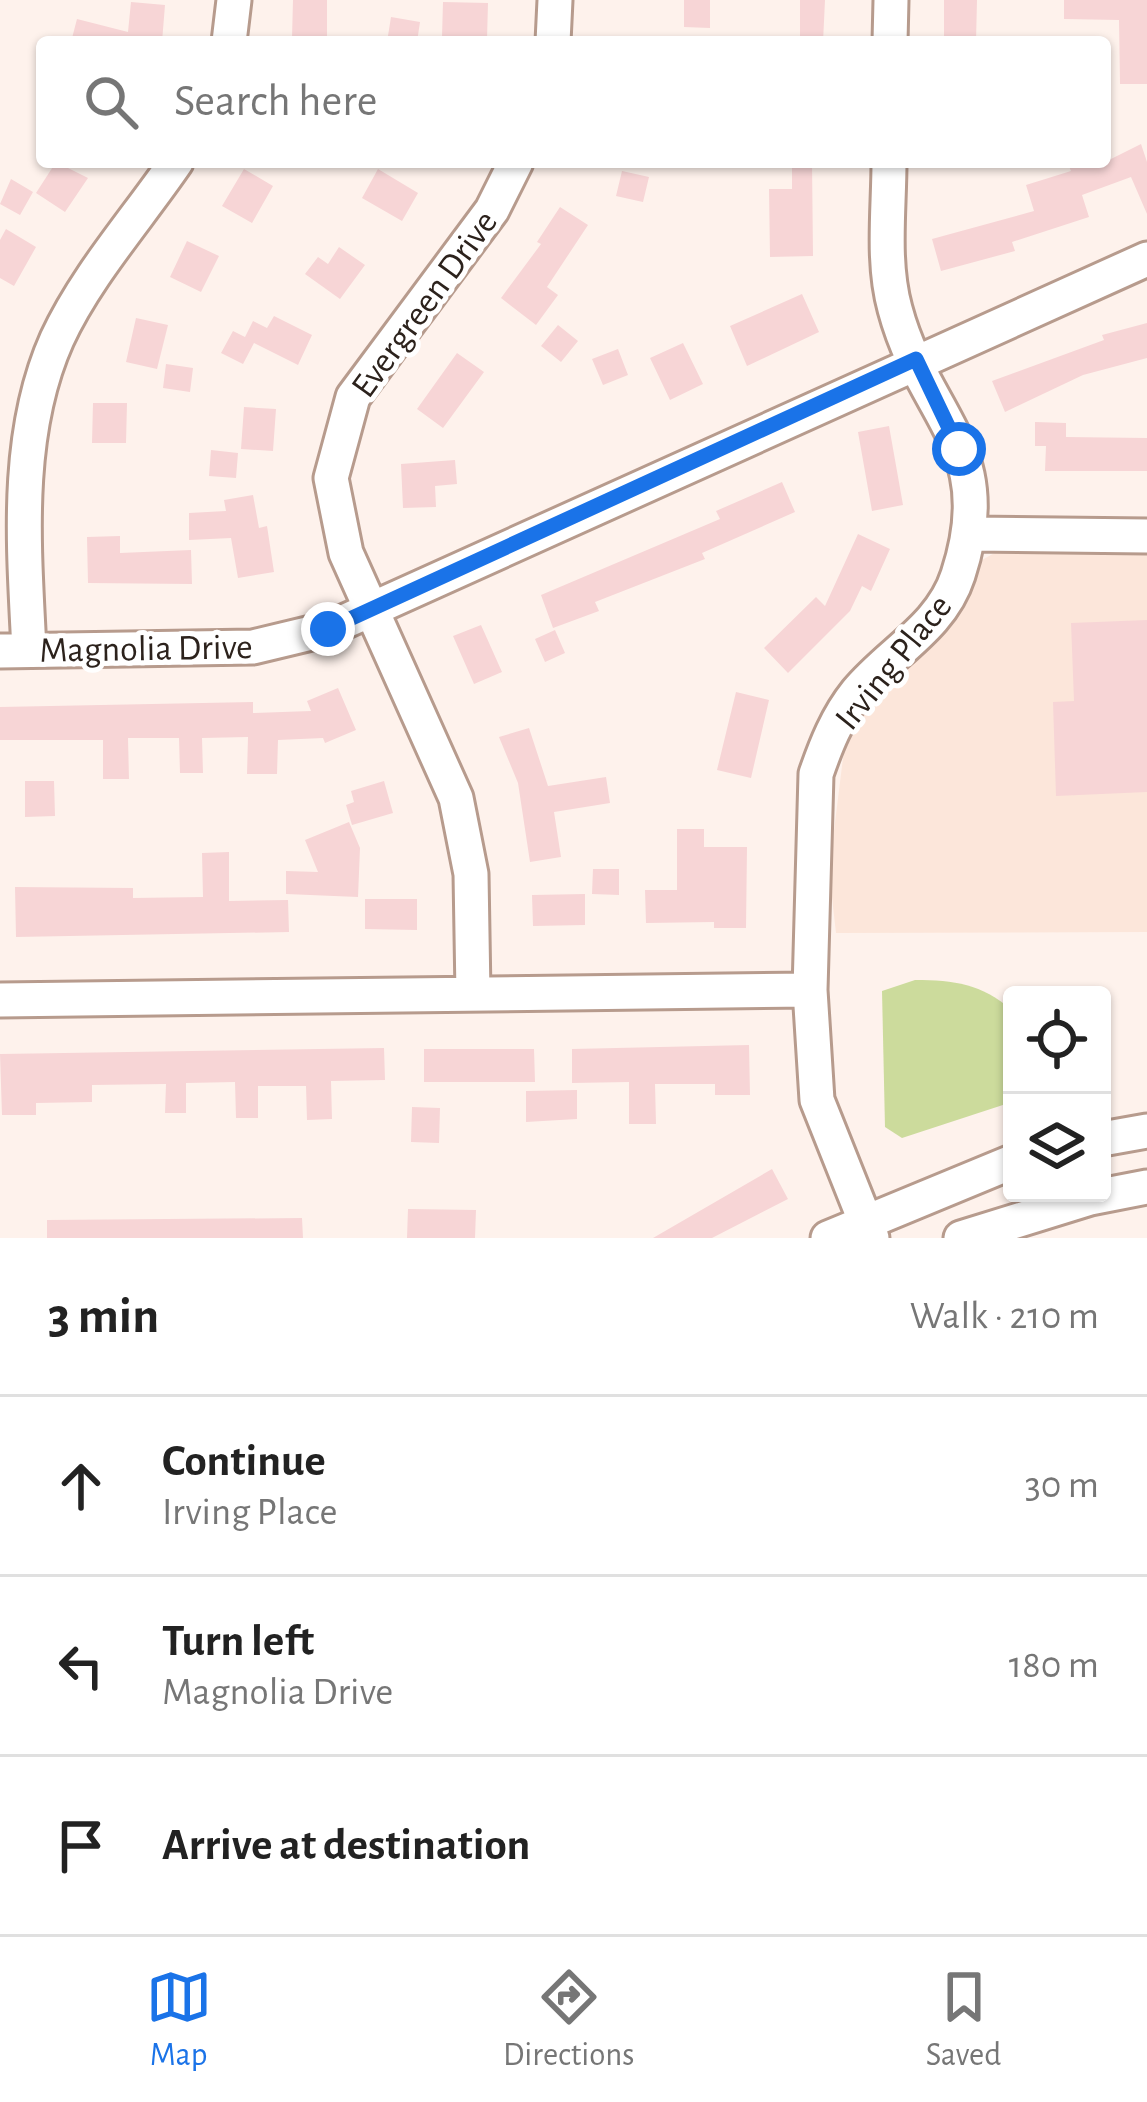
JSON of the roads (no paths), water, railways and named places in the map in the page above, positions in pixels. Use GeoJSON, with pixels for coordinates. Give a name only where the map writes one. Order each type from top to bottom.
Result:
{"type":"FeatureCollection","features":[{"type":"Feature","properties":{"kind":"street"},"geometry":{"type":"LineString","coordinates":[[230,36],[234,0]]}},
{"type":"Feature","properties":{"kind":"street"},"geometry":{"type":"LineString","coordinates":[[553,36],[555,0]]}},
{"type":"Feature","properties":{"kind":"street"},"geometry":{"type":"LineString","coordinates":[[890,36],[891,0]]}},
{"type":"Feature","properties":{"kind":"street"},"geometry":{"type":"LineString","coordinates":[[15,651],[29,430],[42,381],[78,302],[172,168]]}},
{"type":"Feature","properties":{"kind":"street","name":"Evergreen Drive"},"geometry":{"type":"LineString","coordinates":[[473,994],[471,874],[456,798],[371,610],[333,511],[333,458],[344,416],[385,351],[492,210],[513,168]]}},
{"type":"Feature","properties":{"kind":"street","name":"Irving Place"},"geometry":{"type":"LineString","coordinates":[[868,1230],[817,1100],[810,990],[812,806],[826,744],[858,691],[940,610],[956,583],[971,534],[970,479],[895,312],[888,274],[889,168]]}},
{"type":"Feature","properties":{"kind":"street","name":"Magnolia Drive"},"geometry":{"type":"LineString","coordinates":[[15,651],[253,647],[304,637],[1147,259]]}},
{"type":"Feature","properties":{"kind":"street"},"geometry":{"type":"LineString","coordinates":[[971,534],[1147,536]]}},
{"type":"Feature","properties":{"kind":"street"},"geometry":{"type":"LineString","coordinates":[[0,1000],[810,990]]}},
{"type":"Feature","properties":{"kind":"street"},"geometry":{"type":"LineString","coordinates":[[1111,1137],[1147,1131]]}},
{"type":"Feature","properties":{"kind":"street"},"geometry":{"type":"LineString","coordinates":[[828,1238],[868,1230],[1003,1166]]}},
{"type":"Feature","properties":{"kind":"street"},"geometry":{"type":"LineString","coordinates":[[961,1238],[1090,1198],[1147,1187]]}}]}
